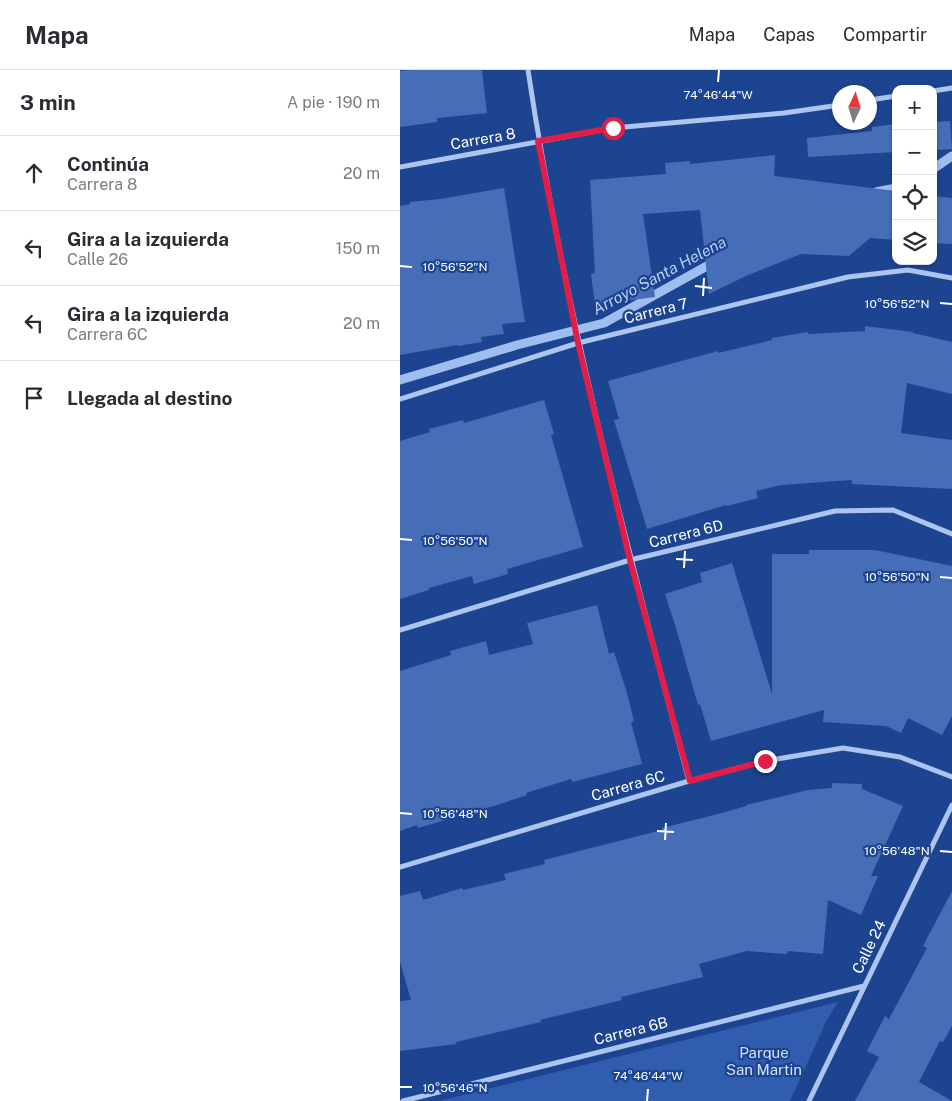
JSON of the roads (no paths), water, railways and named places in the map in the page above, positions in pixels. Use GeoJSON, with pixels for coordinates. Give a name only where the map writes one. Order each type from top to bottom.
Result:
{"type":"FeatureCollection","features":[{"type":"Feature","properties":{"kind":"street"},"geometry":{"type":"LineString","coordinates":[[528,70],[538,141],[578,343],[630,560],[690,781]]}},
{"type":"Feature","properties":{"kind":"street"},"geometry":{"type":"LineString","coordinates":[[937,90],[952,88]]}},
{"type":"Feature","properties":{"kind":"street"},"geometry":{"type":"LineString","coordinates":[[877,99],[892,97]]}},
{"type":"Feature","properties":{"kind":"street","name":"Carrera 8"},"geometry":{"type":"LineString","coordinates":[[400,167],[613,128],[784,113],[832,105]]}},
{"type":"Feature","properties":{"kind":"street","name":"Carrera 7"},"geometry":{"type":"LineString","coordinates":[[400,399],[578,343],[848,277],[908,270],[952,278]]}},
{"type":"Feature","properties":{"kind":"street","name":"Carrera 6D"},"geometry":{"type":"LineString","coordinates":[[400,630],[630,560],[835,511],[893,510],[952,534]]}},
{"type":"Feature","properties":{"kind":"street","name":"Carrera 6C"},"geometry":{"type":"LineString","coordinates":[[400,867],[690,781],[765,761],[843,748],[900,757],[952,777]]}},
{"type":"Feature","properties":{"kind":"street","name":"Calle 24"},"geometry":{"type":"LineString","coordinates":[[809,1101],[952,804]]}},
{"type":"Feature","properties":{"kind":"street","name":"Carrera 6B"},"geometry":{"type":"LineString","coordinates":[[403,1101],[864,986]]}},
{"type":"Feature","properties":{"kind":"waterway","name":"Arroyo Santa Helena"},"geometry":{"type":"LineString","coordinates":[[937,166],[952,156]]}},
{"type":"Feature","properties":{"kind":"waterway","name":"Arroyo Santa Helena"},"geometry":{"type":"LineString","coordinates":[[876,192],[892,189]]}},
{"type":"Feature","properties":{"kind":"waterway","name":"Arroyo Santa Helena"},"geometry":{"type":"LineString","coordinates":[[400,380],[517,345],[604,323],[716,261]]}},
{"type":"Feature","properties":{"kind":"park label","name":"Parque San Martin"},"geometry":{"type":"Point","coordinates":[764,1062]}}]}
